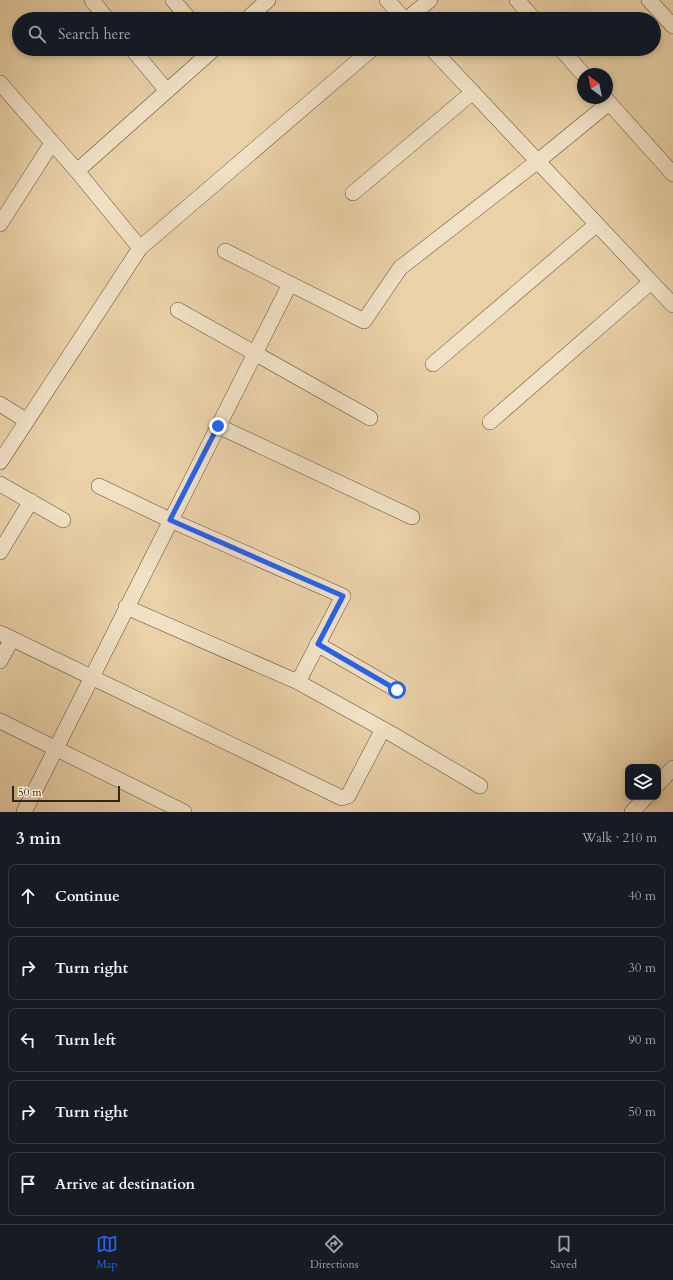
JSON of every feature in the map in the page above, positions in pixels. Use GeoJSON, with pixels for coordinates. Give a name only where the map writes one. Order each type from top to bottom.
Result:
{"type":"FeatureCollection","features":[{"type":"Feature","properties":{"kind":"street"},"geometry":{"type":"LineString","coordinates":[[173,0],[183,12]]}},
{"type":"Feature","properties":{"kind":"street"},"geometry":{"type":"LineString","coordinates":[[255,12],[268,0]]}},
{"type":"Feature","properties":{"kind":"street"},"geometry":{"type":"LineString","coordinates":[[387,0],[398,12]]}},
{"type":"Feature","properties":{"kind":"street"},"geometry":{"type":"LineString","coordinates":[[416,12],[430,0]]}},
{"type":"Feature","properties":{"kind":"street"},"geometry":{"type":"LineString","coordinates":[[517,0],[528,12]]}},
{"type":"Feature","properties":{"kind":"street"},"geometry":{"type":"LineString","coordinates":[[649,0],[660,12]]}},
{"type":"Feature","properties":{"kind":"street"},"geometry":{"type":"LineString","coordinates":[[97,2],[103,12]]}},
{"type":"Feature","properties":{"kind":"street"},"geometry":{"type":"LineString","coordinates":[[661,13],[673,26]]}},
{"type":"Feature","properties":{"kind":"street"},"geometry":{"type":"LineString","coordinates":[[138,56],[167,91]]}},
{"type":"Feature","properties":{"kind":"street"},"geometry":{"type":"LineString","coordinates":[[77,171],[206,56]]}},
{"type":"Feature","properties":{"kind":"street"},"geometry":{"type":"LineString","coordinates":[[0,462],[140,248],[364,56]]}},
{"type":"Feature","properties":{"kind":"street"},"geometry":{"type":"LineString","coordinates":[[439,56],[673,305]]}},
{"type":"Feature","properties":{"kind":"street"},"geometry":{"type":"LineString","coordinates":[[567,56],[578,68]]}},
{"type":"Feature","properties":{"kind":"street"},"geometry":{"type":"LineString","coordinates":[[0,83],[77,171],[140,248]]}},
{"type":"Feature","properties":{"kind":"street"},"geometry":{"type":"LineString","coordinates":[[353,193],[472,92]]}},
{"type":"Feature","properties":{"kind":"street"},"geometry":{"type":"LineString","coordinates":[[225,251],[364,321],[400,268],[538,161],[602,104]]}},
{"type":"Feature","properties":{"kind":"street"},"geometry":{"type":"LineString","coordinates":[[611,104],[673,174]]}},
{"type":"Feature","properties":{"kind":"street"},"geometry":{"type":"LineString","coordinates":[[0,224],[52,143]]}},
{"type":"Feature","properties":{"kind":"street"},"geometry":{"type":"LineString","coordinates":[[433,364],[597,224]]}},
{"type":"Feature","properties":{"kind":"street"},"geometry":{"type":"LineString","coordinates":[[490,422],[651,282]]}},
{"type":"Feature","properties":{"kind":"street"},"geometry":{"type":"LineString","coordinates":[[24,812],[90,677],[290,284]]}},
{"type":"Feature","properties":{"kind":"street"},"geometry":{"type":"LineString","coordinates":[[178,310],[370,418]]}},
{"type":"Feature","properties":{"kind":"street"},"geometry":{"type":"LineString","coordinates":[[0,404],[27,421]]}},
{"type":"Feature","properties":{"kind":"street"},"geometry":{"type":"LineString","coordinates":[[218,426],[412,517]]}},
{"type":"Feature","properties":{"kind":"street"},"geometry":{"type":"LineString","coordinates":[[0,484],[64,520]]}},
{"type":"Feature","properties":{"kind":"street"},"geometry":{"type":"LineString","coordinates":[[99,486],[170,520],[343,596],[298,682]]}},
{"type":"Feature","properties":{"kind":"street"},"geometry":{"type":"LineString","coordinates":[[0,552],[31,501]]}},
{"type":"Feature","properties":{"kind":"street"},"geometry":{"type":"LineString","coordinates":[[126,607],[298,682],[383,729],[480,786]]}},
{"type":"Feature","properties":{"kind":"street"},"geometry":{"type":"LineString","coordinates":[[0,661],[6,636],[342,798],[348,796],[383,729]]}},
{"type":"Feature","properties":{"kind":"street"},"geometry":{"type":"LineString","coordinates":[[318,644],[397,690]]}},
{"type":"Feature","properties":{"kind":"street"},"geometry":{"type":"LineString","coordinates":[[0,721],[184,812]]}},
{"type":"Feature","properties":{"kind":"street"},"geometry":{"type":"LineString","coordinates":[[661,781],[673,768]]}},
{"type":"Feature","properties":{"kind":"street"},"geometry":{"type":"LineString","coordinates":[[632,812],[643,800]]}},
{"type":"Feature","properties":{"kind":"route"},"geometry":{"type":"LineString","coordinates":[[218,426],[170,520],[343,596],[318,644],[397,690]]}}]}
